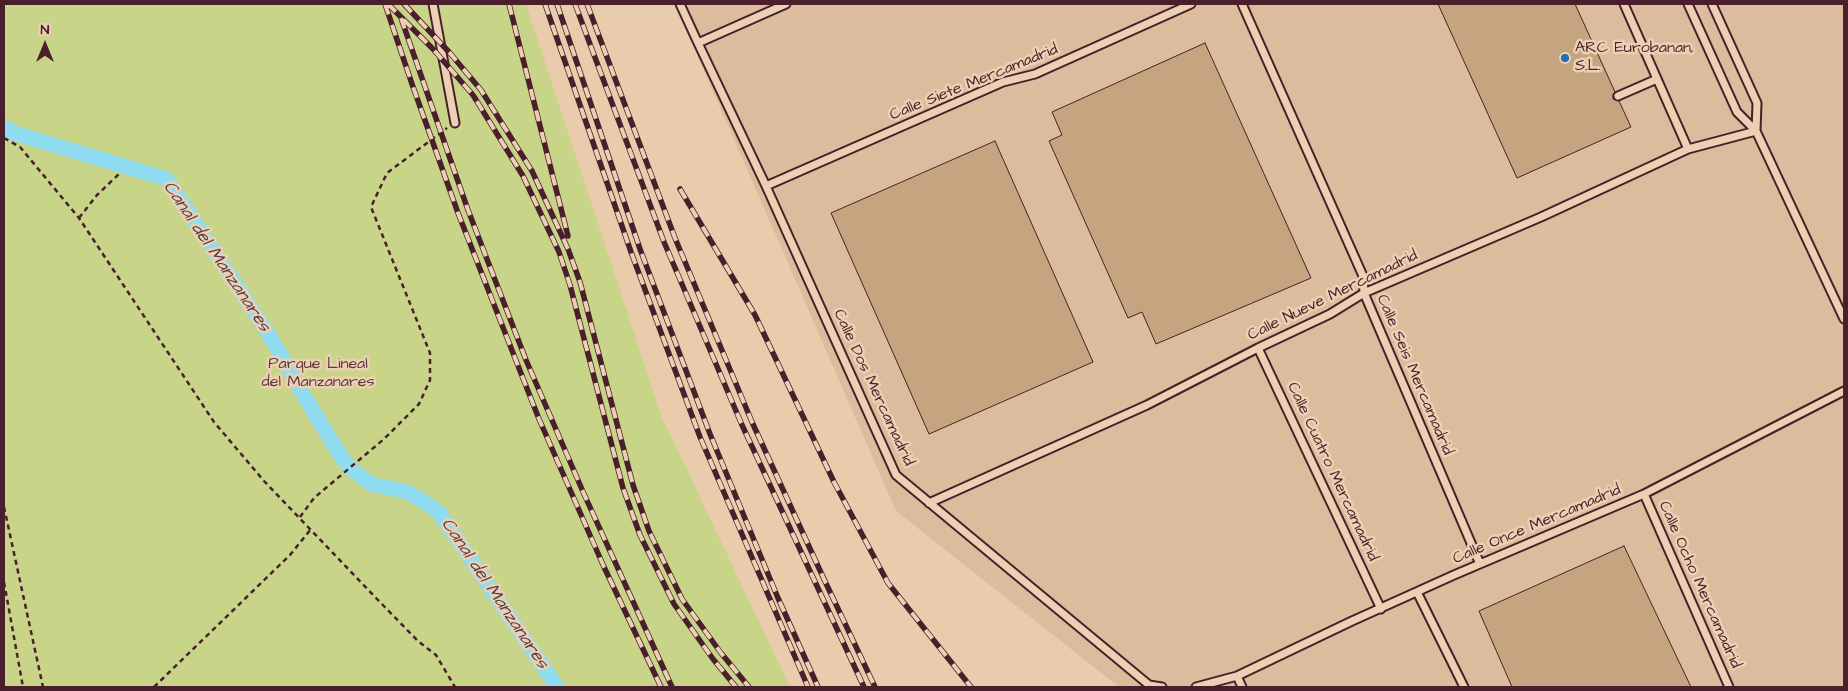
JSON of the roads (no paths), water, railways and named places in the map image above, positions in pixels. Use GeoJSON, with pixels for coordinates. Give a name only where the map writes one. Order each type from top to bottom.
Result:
{"type":"FeatureCollection","features":[{"type":"Feature","properties":{"kind":"lane"},"geometry":{"type":"LineString","coordinates":[[433,4],[455,123]]}},
{"type":"Feature","properties":{"kind":"lane","name":"Calle Dos Mercamadrid"},"geometry":{"type":"LineString","coordinates":[[680,4],[766,186],[896,475],[1151,686],[1162,687]]}},
{"type":"Feature","properties":{"kind":"lane"},"geometry":{"type":"LineString","coordinates":[[698,44],[786,4]]}},
{"type":"Feature","properties":{"kind":"lane","name":"Calle Siete Mercamadrid"},"geometry":{"type":"LineString","coordinates":[[766,186],[1003,82],[1035,74],[1191,4]]}},
{"type":"Feature","properties":{"kind":"lane","name":"Calle Seis Mercamadrid"},"geometry":{"type":"LineString","coordinates":[[1242,4],[1363,276],[1364,293],[1480,564]]}},
{"type":"Feature","properties":{"kind":"lane"},"geometry":{"type":"LineString","coordinates":[[1624,4],[1688,149]]}},
{"type":"Feature","properties":{"kind":"lane"},"geometry":{"type":"LineString","coordinates":[[1688,4],[1737,112],[1756,131],[1844,320]]}},
{"type":"Feature","properties":{"kind":"lane"},"geometry":{"type":"LineString","coordinates":[[1712,4],[1757,103],[1756,131]]}},
{"type":"Feature","properties":{"kind":"lane"},"geometry":{"type":"LineString","coordinates":[[1618,96],[1657,79]]}},
{"type":"Feature","properties":{"kind":"lane","name":"Calle Nueve Mercamadrid"},"geometry":{"type":"LineString","coordinates":[[929,503],[1147,405],[1258,348],[1330,314],[1364,293],[1541,217],[1688,149],[1756,131]]}},
{"type":"Feature","properties":{"kind":"lane","name":"Calle Cuatro Mercamadrid"},"geometry":{"type":"LineString","coordinates":[[1258,348],[1381,609]]}},
{"type":"Feature","properties":{"kind":"lane","name":"Calle Once Mercamadrid"},"geometry":{"type":"LineString","coordinates":[[1236,676],[1417,592],[1644,494],[1844,391]]}},
{"type":"Feature","properties":{"kind":"lane","name":"Calle Ocho Mercamadrid"},"geometry":{"type":"LineString","coordinates":[[1644,494],[1729,687]]}},
{"type":"Feature","properties":{"kind":"lane"},"geometry":{"type":"LineString","coordinates":[[1417,592],[1464,687]]}},
{"type":"Feature","properties":{"kind":"lane"},"geometry":{"type":"LineString","coordinates":[[1196,687],[1236,676],[1242,687]]}},
{"type":"Feature","properties":{"kind":"waterway","name":"Canal del Manzanares"},"geometry":{"type":"LineString","coordinates":[[4,127],[14,133],[167,179],[271,338],[342,458],[351,469],[371,484],[408,492],[438,511],[557,687]]}},
{"type":"Feature","properties":{"kind":"railway"},"geometry":{"type":"LineString","coordinates":[[385,4],[458,213],[539,419],[604,567],[661,687]]}},
{"type":"Feature","properties":{"kind":"railway"},"geometry":{"type":"LineString","coordinates":[[388,4],[433,49],[473,95],[523,176],[559,252],[570,285],[623,488],[640,535],[674,604],[713,659],[736,687]]}},
{"type":"Feature","properties":{"kind":"railway"},"geometry":{"type":"LineString","coordinates":[[404,4],[449,52],[481,90],[532,171],[568,249],[580,282],[633,485],[649,531],[682,599],[721,653],[749,687]]}},
{"type":"Feature","properties":{"kind":"railway"},"geometry":{"type":"LineString","coordinates":[[509,4],[568,236]]}},
{"type":"Feature","properties":{"kind":"railway"},"geometry":{"type":"LineString","coordinates":[[545,4],[631,252],[700,437],[808,687]]}},
{"type":"Feature","properties":{"kind":"railway"},"geometry":{"type":"LineString","coordinates":[[557,4],[640,249],[710,434],[778,598],[818,687]]}},
{"type":"Feature","properties":{"kind":"railway"},"geometry":{"type":"LineString","coordinates":[[575,4],[664,242],[742,425],[864,687]]}},
{"type":"Feature","properties":{"kind":"railway"},"geometry":{"type":"LineString","coordinates":[[587,4],[675,238],[752,422],[875,687]]}},
{"type":"Feature","properties":{"kind":"railway"},"geometry":{"type":"LineString","coordinates":[[401,18],[468,210],[526,360],[584,494],[672,687]]}},
{"type":"Feature","properties":{"kind":"railway"},"geometry":{"type":"LineString","coordinates":[[680,189],[755,315],[834,482],[888,583],[971,687]]}},
{"type":"Feature","properties":{"kind":"place","name":"ARC Eurobanan, S.L."},"geometry":{"type":"Point","coordinates":[1565,58]}},
{"type":"Feature","properties":{"kind":"park label","name":"Parque Lineal del Manzanares"},"geometry":{"type":"Point","coordinates":[318,374]}}]}
